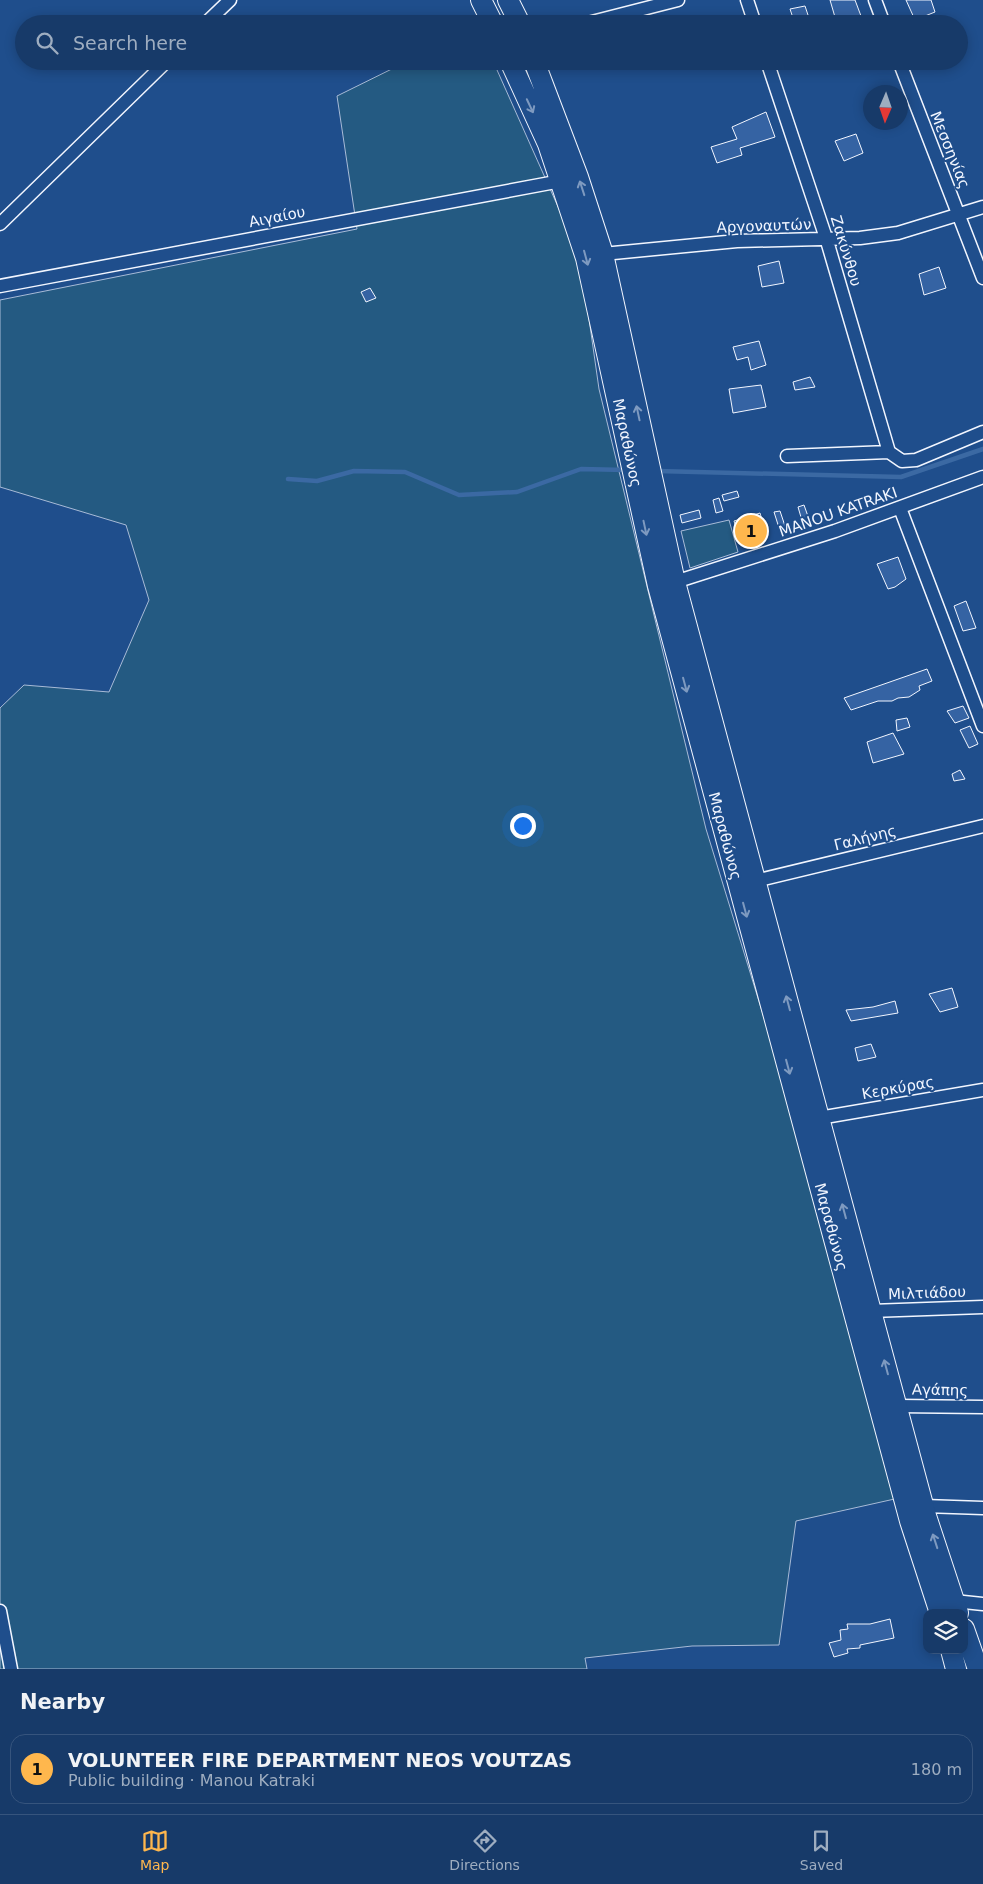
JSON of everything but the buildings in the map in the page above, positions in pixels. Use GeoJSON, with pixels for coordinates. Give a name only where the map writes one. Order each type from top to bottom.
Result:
{"type":"FeatureCollection","features":[{"type":"Feature","properties":{"kind":"main road"},"geometry":{"type":"LineString","coordinates":[[481,0],[488,15]]}},
{"type":"Feature","properties":{"kind":"main road"},"geometry":{"type":"LineString","coordinates":[[508,0],[516,15]]}},
{"type":"Feature","properties":{"kind":"main road","name":"Μαραθώνος"},"geometry":{"type":"LineString","coordinates":[[514,70],[548,144],[586,258],[641,470],[675,582],[951,1609]]}},
{"type":"Feature","properties":{"kind":"main road","name":"Μαραθώνος"},"geometry":{"type":"LineString","coordinates":[[537,70],[578,176],[603,254],[668,625],[910,1521],[951,1609]]}},
{"type":"Feature","properties":{"kind":"main road"},"geometry":{"type":"LineString","coordinates":[[968,1640],[978,1669]]}},
{"type":"Feature","properties":{"kind":"main road"},"geometry":{"type":"LineString","coordinates":[[951,1654],[956,1669]]}},
{"type":"Feature","properties":{"kind":"street"},"geometry":{"type":"LineString","coordinates":[[215,15],[230,0]]}},
{"type":"Feature","properties":{"kind":"street"},"geometry":{"type":"LineString","coordinates":[[619,15],[678,0]]}},
{"type":"Feature","properties":{"kind":"street"},"geometry":{"type":"LineString","coordinates":[[747,0],[752,15]]}},
{"type":"Feature","properties":{"kind":"street"},"geometry":{"type":"LineString","coordinates":[[875,0],[881,15]]}},
{"type":"Feature","properties":{"kind":"street"},"geometry":{"type":"LineString","coordinates":[[0,224],[159,70]]}},
{"type":"Feature","properties":{"kind":"street","name":"Ζακύνθου"},"geometry":{"type":"LineString","coordinates":[[770,70],[827,241],[889,452]]}},
{"type":"Feature","properties":{"kind":"street","name":"Μεσσηνίας"},"geometry":{"type":"LineString","coordinates":[[902,70],[983,278]]}},
{"type":"Feature","properties":{"kind":"street","name":"Αιγαίου"},"geometry":{"type":"LineString","coordinates":[[0,286],[561,181]]}},
{"type":"Feature","properties":{"kind":"street","name":"Αργοναυτών"},"geometry":{"type":"LineString","coordinates":[[603,254],[737,241],[827,241],[898,233],[959,216],[983,207]]}},
{"type":"Feature","properties":{"kind":"street"},"geometry":{"type":"LineString","coordinates":[[787,456],[889,452],[902,461],[916,460],[983,432]]}},
{"type":"Feature","properties":{"kind":"street","name":"MANOU KATRAKI"},"geometry":{"type":"LineString","coordinates":[[675,582],[900,508],[983,477]]}},
{"type":"Feature","properties":{"kind":"street"},"geometry":{"type":"LineString","coordinates":[[900,508],[983,726]]}},
{"type":"Feature","properties":{"kind":"street","name":"Γαλήνης"},"geometry":{"type":"LineString","coordinates":[[755,881],[983,826]]}},
{"type":"Feature","properties":{"kind":"street","name":"Κερκύρας"},"geometry":{"type":"LineString","coordinates":[[819,1118],[983,1090]]}},
{"type":"Feature","properties":{"kind":"street","name":"Μιλτιάδου"},"geometry":{"type":"LineString","coordinates":[[871,1311],[983,1307]]}},
{"type":"Feature","properties":{"kind":"street","name":"Αγάπης"},"geometry":{"type":"LineString","coordinates":[[897,1406],[983,1407]]}},
{"type":"Feature","properties":{"kind":"street"},"geometry":{"type":"LineString","coordinates":[[924,1506],[983,1508]]}},
{"type":"Feature","properties":{"kind":"street"},"geometry":{"type":"LineString","coordinates":[[951,1609],[983,1604]]}},
{"type":"Feature","properties":{"kind":"street"},"geometry":{"type":"LineString","coordinates":[[0,1611],[11,1669]]}},
{"type":"Feature","properties":{"kind":"shaded area"},"geometry":{"type":"Polygon","coordinates":[[[390,70],[497,70],[580,256],[599,389],[706,829],[773,1047],[899,1498],[796,1521],[779,1645],[692,1646],[585,1658],[587,1669],[0,1669],[0,708],[24,685],[109,692],[149,600],[126,525],[0,487],[0,300],[357,229],[337,96],[390,70]]]}},
{"type":"Feature","properties":{"kind":"shaded area"},"geometry":{"type":"Polygon","coordinates":[[[729,520],[738,552],[690,568],[681,531],[729,520]]]}},
{"type":"Feature","properties":{"kind":"waterway"},"geometry":{"type":"LineString","coordinates":[[657,471],[901,477],[983,449]]}},
{"type":"Feature","properties":{"kind":"waterway"},"geometry":{"type":"LineString","coordinates":[[288,479],[317,481],[354,471],[405,472],[459,495],[517,492],[581,469],[626,470]]}},
{"type":"Feature","properties":{"kind":"place","name":"VOLUNTEER FIRE DEPARTMENT NEOS VOUTZAS"},"geometry":{"type":"Point","coordinates":[751,531]}}]}
